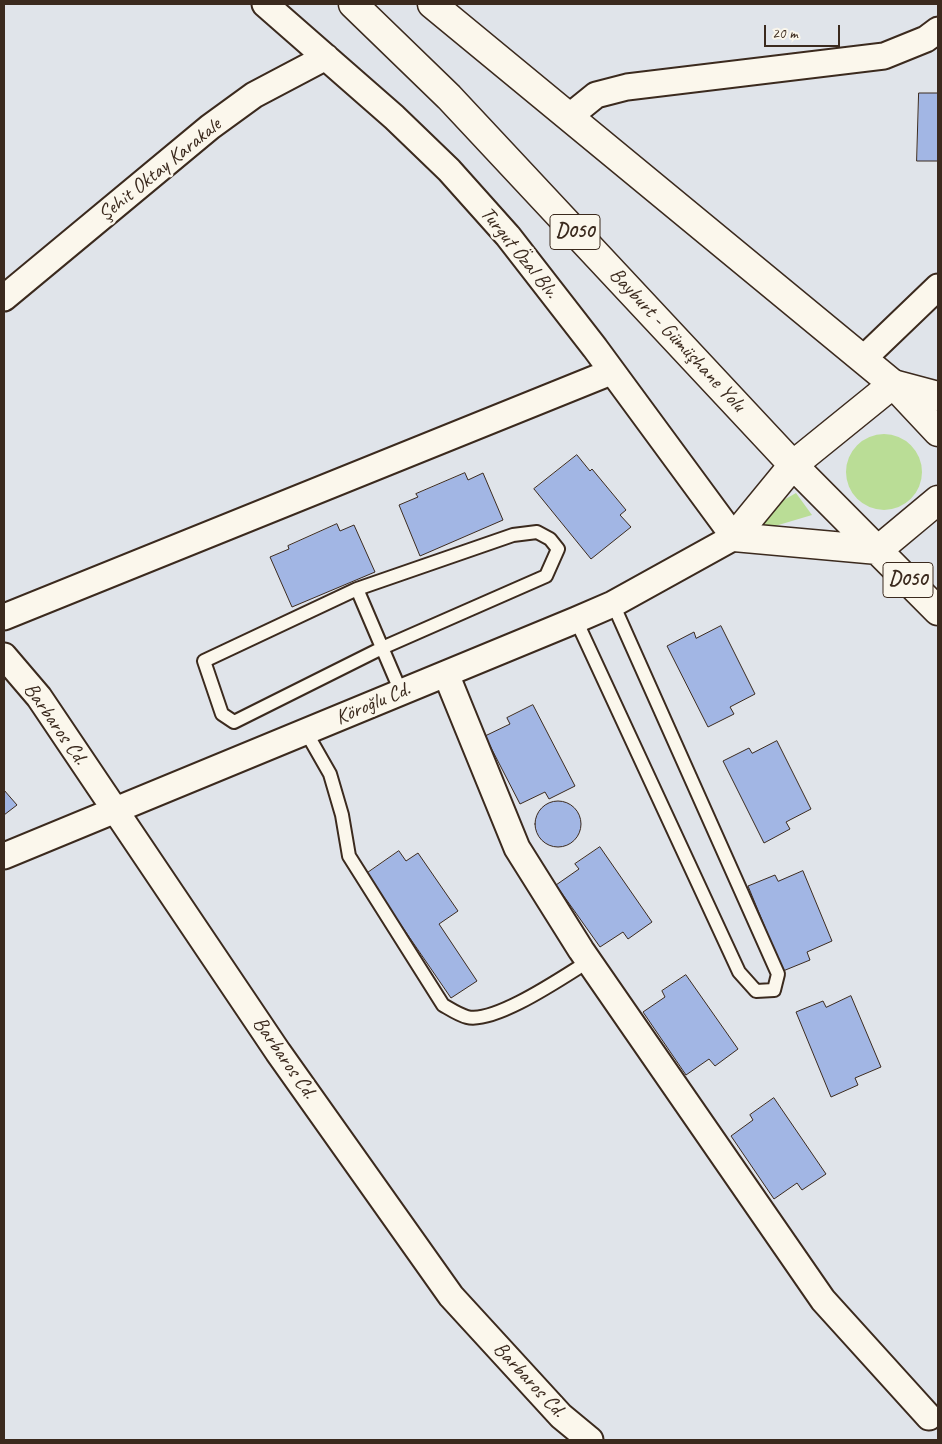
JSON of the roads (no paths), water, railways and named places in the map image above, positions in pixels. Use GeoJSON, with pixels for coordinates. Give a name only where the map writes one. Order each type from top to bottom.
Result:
{"type":"FeatureCollection","features":[{"type":"Feature","properties":{"kind":"main road","name":"Bayburt - Gümüşhane Yolu"},"geometry":{"type":"LineString","coordinates":[[353,4],[449,97],[793,465],[938,611]]}},
{"type":"Feature","properties":{"kind":"main road"},"geometry":{"type":"LineString","coordinates":[[432,4],[893,384],[938,432]]}},
{"type":"Feature","properties":{"kind":"main road"},"geometry":{"type":"LineString","coordinates":[[734,537],[793,465],[893,384]]}},
{"type":"Feature","properties":{"kind":"main road"},"geometry":{"type":"LineString","coordinates":[[893,384],[938,396]]}},
{"type":"Feature","properties":{"kind":"main road"},"geometry":{"type":"LineString","coordinates":[[734,537],[878,550],[938,500]]}},
{"type":"Feature","properties":{"kind":"street","name":"Turgut Özal Blv."},"geometry":{"type":"LineString","coordinates":[[265,4],[326,57],[449,170],[508,236],[734,537]]}},
{"type":"Feature","properties":{"kind":"street"},"geometry":{"type":"LineString","coordinates":[[570,116],[596,95],[626,87],[884,56],[926,39],[938,30]]}},
{"type":"Feature","properties":{"kind":"street","name":"Şehit Oktay Karakale"},"geometry":{"type":"LineString","coordinates":[[4,298],[210,127],[254,95],[326,57]]}},
{"type":"Feature","properties":{"kind":"street"},"geometry":{"type":"LineString","coordinates":[[863,359],[938,287]]}},
{"type":"Feature","properties":{"kind":"street"},"geometry":{"type":"LineString","coordinates":[[4,617],[611,372]]}},
{"type":"Feature","properties":{"kind":"street","name":"Köroğlu Cd."},"geometry":{"type":"LineString","coordinates":[[4,856],[613,604],[734,537]]}},
{"type":"Feature","properties":{"kind":"street","name":"Barbaros Cd."},"geometry":{"type":"LineString","coordinates":[[4,656],[39,697],[278,1052],[452,1296],[561,1416],[590,1440]]}},
{"type":"Feature","properties":{"kind":"street"},"geometry":{"type":"LineString","coordinates":[[446,674],[517,848],[589,961],[823,1300],[928,1417]]}},
{"type":"Feature","properties":{"kind":"lane"},"geometry":{"type":"LineString","coordinates":[[537,532],[550,539],[558,549],[546,576],[382,648],[234,722],[222,714],[204,660],[357,589],[513,535],[537,532]]}},
{"type":"Feature","properties":{"kind":"lane"},"geometry":{"type":"LineString","coordinates":[[357,589],[401,692]]}},
{"type":"Feature","properties":{"kind":"lane"},"geometry":{"type":"LineString","coordinates":[[576,620],[739,972],[756,991],[774,990],[778,974],[613,604]]}},
{"type":"Feature","properties":{"kind":"lane"},"geometry":{"type":"LineString","coordinates":[[306,732],[330,774],[342,815],[349,856],[443,1005],[468,1018],[498,1013],[524,1000],[589,961]]}}]}
